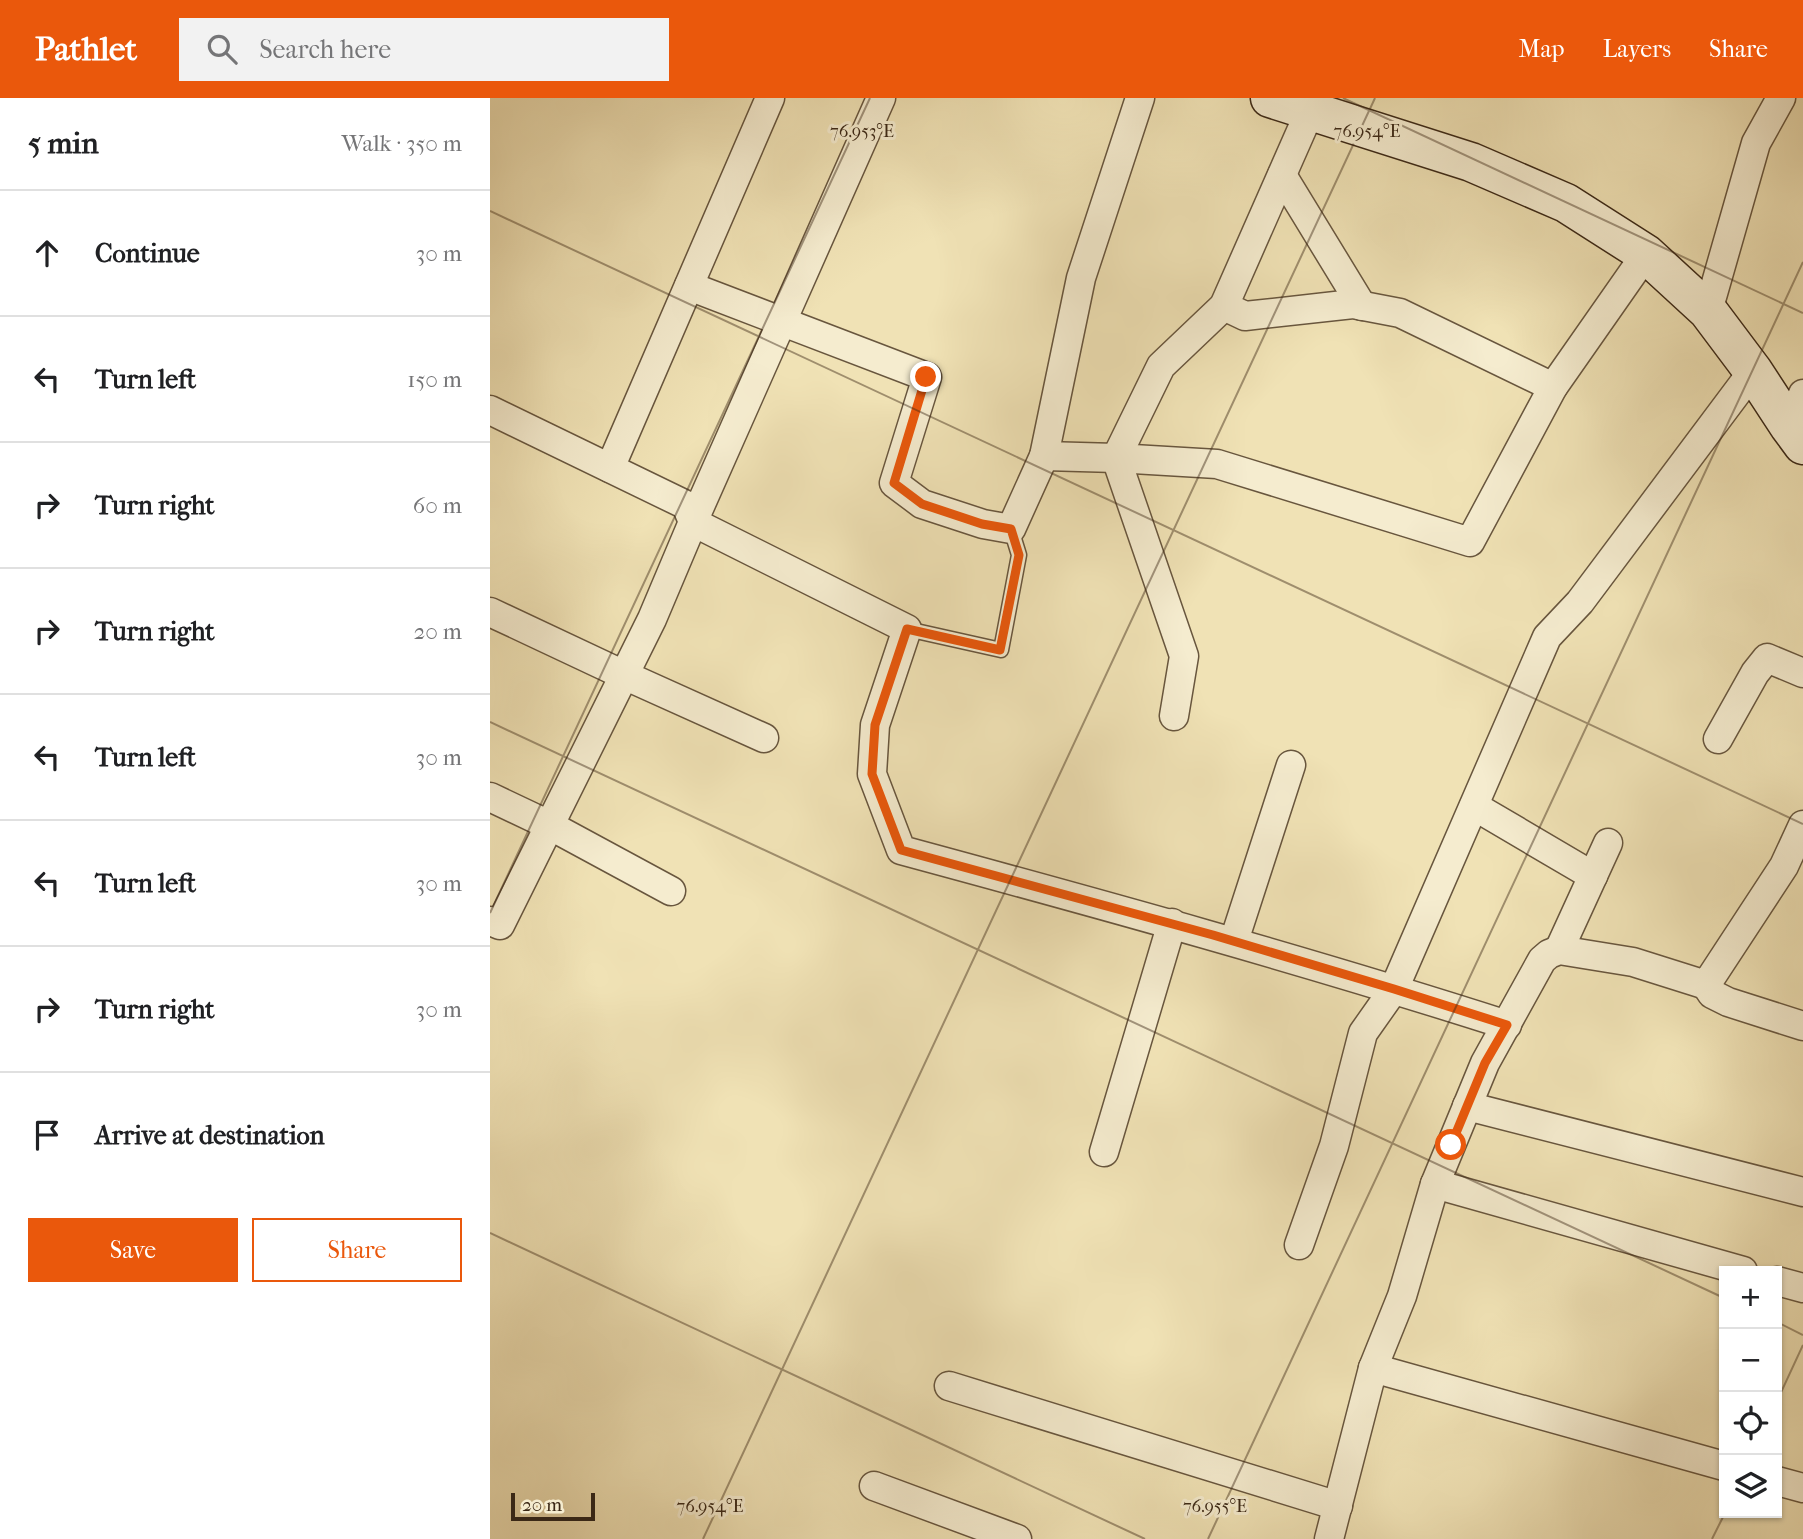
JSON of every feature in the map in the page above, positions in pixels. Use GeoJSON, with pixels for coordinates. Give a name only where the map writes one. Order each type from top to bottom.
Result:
{"type":"FeatureCollection","features":[{"type":"Feature","properties":{"kind":"main road"},"geometry":{"type":"LineString","coordinates":[[1270,98],[1483,167],[1566,203],[1646,254],[1707,311],[1753,371],[1798,421]]}},
{"type":"Feature","properties":{"kind":"street"},"geometry":{"type":"LineString","coordinates":[[610,467],[770,98]]}},
{"type":"Feature","properties":{"kind":"street"},"geometry":{"type":"LineString","coordinates":[[490,921],[499,925],[652,619],[881,98]]}},
{"type":"Feature","properties":{"kind":"street"},"geometry":{"type":"LineString","coordinates":[[688,285],[926,377],[894,483],[922,504],[982,524],[1011,529],[1044,456],[1082,278],[1140,98]]}},
{"type":"Feature","properties":{"kind":"street"},"geometry":{"type":"LineString","coordinates":[[1707,311],[1756,142],[1780,98]]}},
{"type":"Feature","properties":{"kind":"street"},"geometry":{"type":"LineString","coordinates":[[1174,716],[1184,656],[1116,458],[1161,366],[1224,306],[1310,111]]}},
{"type":"Feature","properties":{"kind":"street"},"geometry":{"type":"LineString","coordinates":[[1282,175],[1362,306]]}},
{"type":"Feature","properties":{"kind":"street"},"geometry":{"type":"LineString","coordinates":[[1044,456],[1216,464],[1470,542],[1553,387],[1646,254]]}},
{"type":"Feature","properties":{"kind":"street"},"geometry":{"type":"LineString","coordinates":[[1224,306],[1245,316],[1353,304],[1400,313],[1553,387]]}},
{"type":"Feature","properties":{"kind":"street"},"geometry":{"type":"LineString","coordinates":[[1299,1245],[1334,1146],[1363,1033],[1394,989],[1547,637],[1580,602],[1753,371]]}},
{"type":"Feature","properties":{"kind":"street"},"geometry":{"type":"LineString","coordinates":[[490,410],[686,505],[693,522],[907,629],[875,725],[872,774],[901,850],[1172,923],[1507,1025]]}},
{"type":"Feature","properties":{"kind":"street"},"geometry":{"type":"LineString","coordinates":[[490,612],[624,676],[764,738]]}},
{"type":"Feature","properties":{"kind":"street"},"geometry":{"type":"LineString","coordinates":[[1718,739],[1755,673],[1767,658],[1803,673]]}},
{"type":"Feature","properties":{"kind":"street"},"geometry":{"type":"LineString","coordinates":[[1234,942],[1291,765]]}},
{"type":"Feature","properties":{"kind":"street"},"geometry":{"type":"LineString","coordinates":[[490,797],[549,825],[671,891]]}},
{"type":"Feature","properties":{"kind":"street"},"geometry":{"type":"LineString","coordinates":[[1474,806],[1592,876]]}},
{"type":"Feature","properties":{"kind":"street"},"geometry":{"type":"LineString","coordinates":[[1706,985],[1793,868],[1803,825]]}},
{"type":"Feature","properties":{"kind":"street"},"geometry":{"type":"LineString","coordinates":[[1559,950],[1608,843]]}},
{"type":"Feature","properties":{"kind":"street"},"geometry":{"type":"LineString","coordinates":[[1104,1152],[1172,923]]}},
{"type":"Feature","properties":{"kind":"street"},"geometry":{"type":"LineString","coordinates":[[1329,1539],[1373,1368],[1402,1296],[1434,1184],[1485,1063],[1542,960],[1559,950],[1633,962],[1706,985],[1712,994],[1728,1002],[1803,1026]]}},
{"type":"Feature","properties":{"kind":"street"},"geometry":{"type":"LineString","coordinates":[[1467,1106],[1803,1192]]}},
{"type":"Feature","properties":{"kind":"street"},"geometry":{"type":"LineString","coordinates":[[1434,1184],[1725,1266]]}},
{"type":"Feature","properties":{"kind":"street"},"geometry":{"type":"LineString","coordinates":[[1782,1282],[1803,1288]]}},
{"type":"Feature","properties":{"kind":"street"},"geometry":{"type":"LineString","coordinates":[[1373,1368],[1719,1465]]}},
{"type":"Feature","properties":{"kind":"street"},"geometry":{"type":"LineString","coordinates":[[949,1386],[1338,1506]]}},
{"type":"Feature","properties":{"kind":"street"},"geometry":{"type":"LineString","coordinates":[[1782,1482],[1803,1488]]}},
{"type":"Feature","properties":{"kind":"street"},"geometry":{"type":"LineString","coordinates":[[874,1486],[1017,1539]]}},
{"type":"Feature","properties":{"kind":"lane"},"geometry":{"type":"LineString","coordinates":[[907,629],[1000,650],[1019,555],[1011,529]]}},
{"type":"Feature","properties":{"kind":"route"},"geometry":{"type":"LineString","coordinates":[[926,377],[894,483],[922,504],[982,524],[1011,529],[1019,555],[1000,650],[907,629],[875,725],[872,774],[901,850],[1213,935],[1507,1025],[1485,1063],[1451,1145]]}}]}
